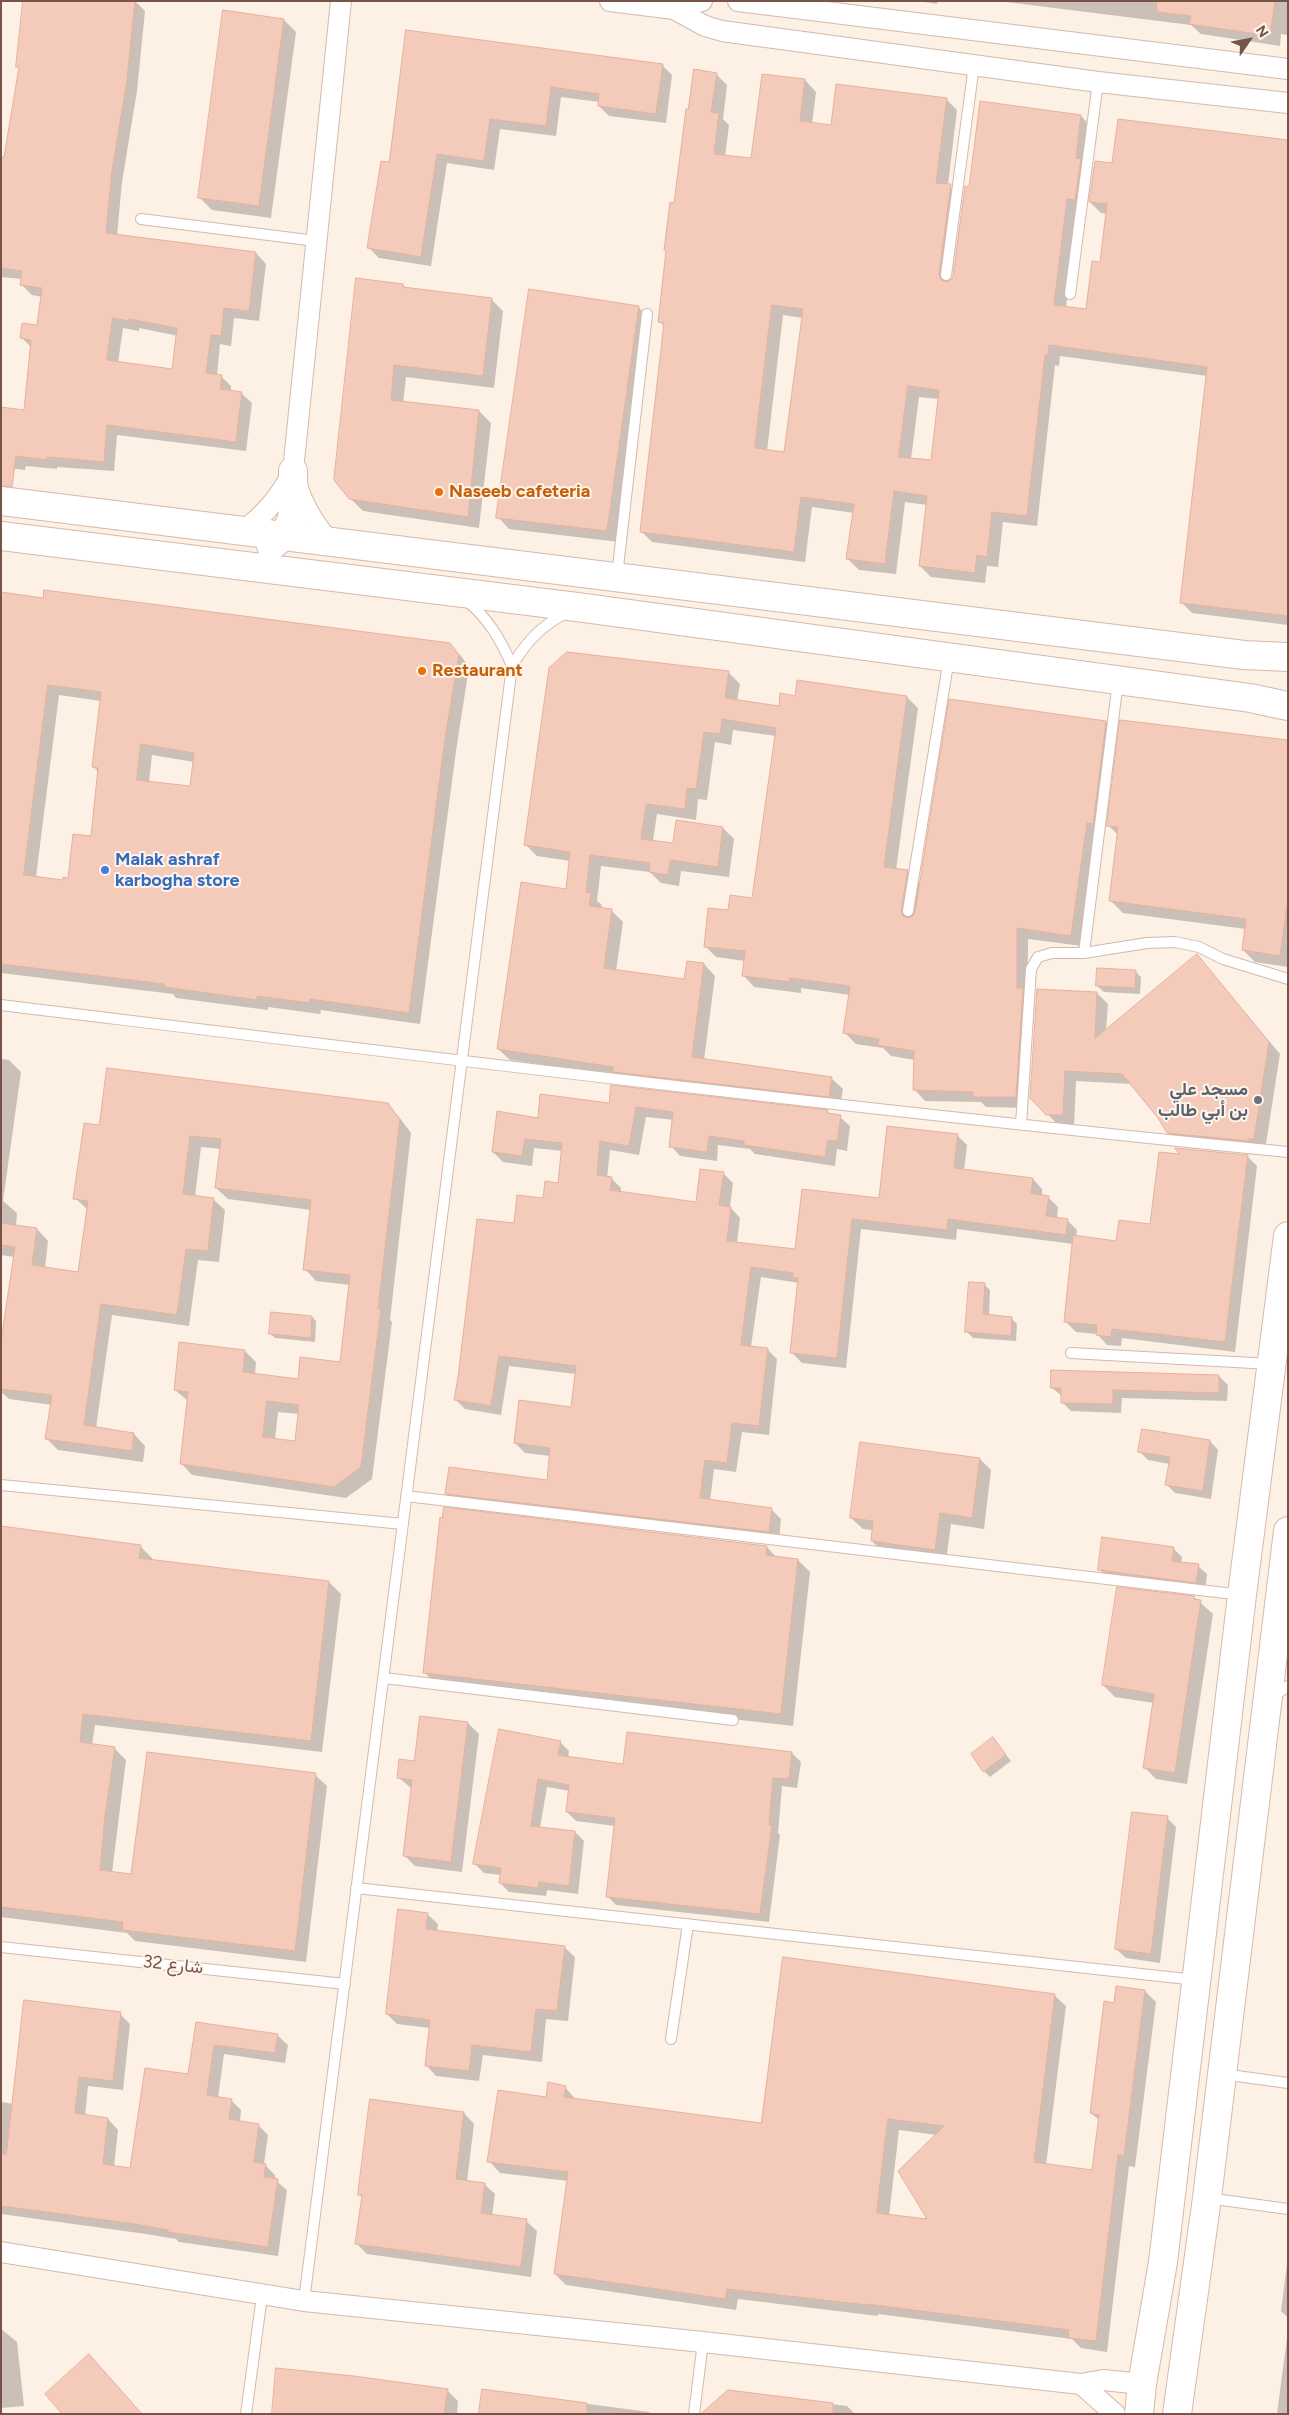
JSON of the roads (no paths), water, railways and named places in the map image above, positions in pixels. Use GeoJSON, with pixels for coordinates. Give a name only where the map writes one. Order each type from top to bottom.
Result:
{"type":"FeatureCollection","features":[{"type":"Feature","properties":{"kind":"main road"},"geometry":{"type":"LineString","coordinates":[[231,564],[270,546],[285,535],[294,512],[293,471]]}},
{"type":"Feature","properties":{"kind":"main road"},"geometry":{"type":"LineString","coordinates":[[1,501],[328,540],[1244,655],[1288,657]]}},
{"type":"Feature","properties":{"kind":"main road"},"geometry":{"type":"LineString","coordinates":[[1,536],[459,594],[577,607],[1250,698],[1288,706]]}},
{"type":"Feature","properties":{"kind":"main road"},"geometry":{"type":"LineString","coordinates":[[1139,2414],[1142,2384],[1163,2262],[1242,1595],[1288,1236]]}},
{"type":"Feature","properties":{"kind":"main road"},"geometry":{"type":"LineString","coordinates":[[1177,2414],[1207,2198],[1221,2074],[1278,1693],[1288,1531]]}},
{"type":"Feature","properties":{"kind":"main road"},"geometry":{"type":"LineString","coordinates":[[1163,2262],[1170,2278],[1177,2323],[1187,2345]]}},
{"type":"Feature","properties":{"kind":"main road"},"geometry":{"type":"LineString","coordinates":[[1142,2384],[1158,2391],[1164,2405],[1164,2414]]}},
{"type":"Feature","properties":{"kind":"street"},"geometry":{"type":"LineString","coordinates":[[328,540],[318,528],[302,501],[293,471],[341,1]]}},
{"type":"Feature","properties":{"kind":"street"},"geometry":{"type":"LineString","coordinates":[[610,1],[665,6],[702,1]]}},
{"type":"Feature","properties":{"kind":"street"},"geometry":{"type":"LineString","coordinates":[[738,1],[1288,69]]}},
{"type":"Feature","properties":{"kind":"street"},"geometry":{"type":"LineString","coordinates":[[665,6],[705,26],[722,31],[1098,82],[1288,103]]}},
{"type":"Feature","properties":{"kind":"street"},"geometry":{"type":"LineString","coordinates":[[244,530],[268,510],[278,498],[293,471]]}},
{"type":"Feature","properties":{"kind":"street"},"geometry":{"type":"LineString","coordinates":[[1,2252],[262,2296],[304,2301],[703,2342],[1081,2384],[1103,2380],[1142,2384]]}},
{"type":"Feature","properties":{"kind":"street"},"geometry":{"type":"LineString","coordinates":[[1081,2384],[1115,2414]]}},
{"type":"Feature","properties":{"kind":"lane"},"geometry":{"type":"LineString","coordinates":[[946,275],[974,65]]}},
{"type":"Feature","properties":{"kind":"lane"},"geometry":{"type":"LineString","coordinates":[[1070,294],[1098,82]]}},
{"type":"Feature","properties":{"kind":"lane"},"geometry":{"type":"LineString","coordinates":[[142,220],[316,241]]}},
{"type":"Feature","properties":{"kind":"lane"},"geometry":{"type":"LineString","coordinates":[[617,577],[647,314]]}},
{"type":"Feature","properties":{"kind":"lane"},"geometry":{"type":"LineString","coordinates":[[459,594],[486,620],[504,647],[512,666]]}},
{"type":"Feature","properties":{"kind":"lane"},"geometry":{"type":"LineString","coordinates":[[304,2301],[512,666],[529,639],[541,628],[577,607]]}},
{"type":"Feature","properties":{"kind":"lane"},"geometry":{"type":"LineString","coordinates":[[908,911],[949,657]]}},
{"type":"Feature","properties":{"kind":"lane"},"geometry":{"type":"LineString","coordinates":[[1084,953],[1118,680]]}},
{"type":"Feature","properties":{"kind":"lane"},"geometry":{"type":"LineString","coordinates":[[1021,1126],[1031,969],[1033,962],[1044,954],[1084,953],[1147,943],[1175,942],[1199,947],[1223,959],[1288,978]]}},
{"type":"Feature","properties":{"kind":"lane"},"geometry":{"type":"LineString","coordinates":[[1,1005],[1021,1126],[1288,1152]]}},
{"type":"Feature","properties":{"kind":"lane"},"geometry":{"type":"LineString","coordinates":[[1070,1353],[1272,1364]]}},
{"type":"Feature","properties":{"kind":"lane"},"geometry":{"type":"LineString","coordinates":[[1,1485],[403,1524]]}},
{"type":"Feature","properties":{"kind":"lane"},"geometry":{"type":"LineString","coordinates":[[406,1496],[1242,1595]]}},
{"type":"Feature","properties":{"kind":"lane"},"geometry":{"type":"LineString","coordinates":[[384,1678],[733,1720]]}},
{"type":"Feature","properties":{"kind":"lane"},"geometry":{"type":"LineString","coordinates":[[356,1888],[1196,1980]]}},
{"type":"Feature","properties":{"kind":"lane"},"geometry":{"type":"LineString","coordinates":[[671,2039],[688,1924]]}},
{"type":"Feature","properties":{"kind":"lane","name":"شارع 32"},"geometry":{"type":"LineString","coordinates":[[1,1947],[345,1984]]}},
{"type":"Feature","properties":{"kind":"lane"},"geometry":{"type":"LineString","coordinates":[[1221,2074],[1288,2083]]}},
{"type":"Feature","properties":{"kind":"lane"},"geometry":{"type":"LineString","coordinates":[[1207,2198],[1288,2209]]}},
{"type":"Feature","properties":{"kind":"lane"},"geometry":{"type":"LineString","coordinates":[[246,2414],[262,2296]]}},
{"type":"Feature","properties":{"kind":"lane"},"geometry":{"type":"LineString","coordinates":[[694,2414],[703,2342]]}},
{"type":"Feature","properties":{"kind":"place","name":"Naseeb cafeteria"},"geometry":{"type":"Point","coordinates":[439,492]}},
{"type":"Feature","properties":{"kind":"place","name":"Restaurant"},"geometry":{"type":"Point","coordinates":[422,671]}},
{"type":"Feature","properties":{"kind":"place","name":"Malak ashraf karbogha store"},"geometry":{"type":"Point","coordinates":[105,870]}},
{"type":"Feature","properties":{"kind":"place","name":"مسجد علي بن أبي طالب"},"geometry":{"type":"Point","coordinates":[1258,1100]}}]}
